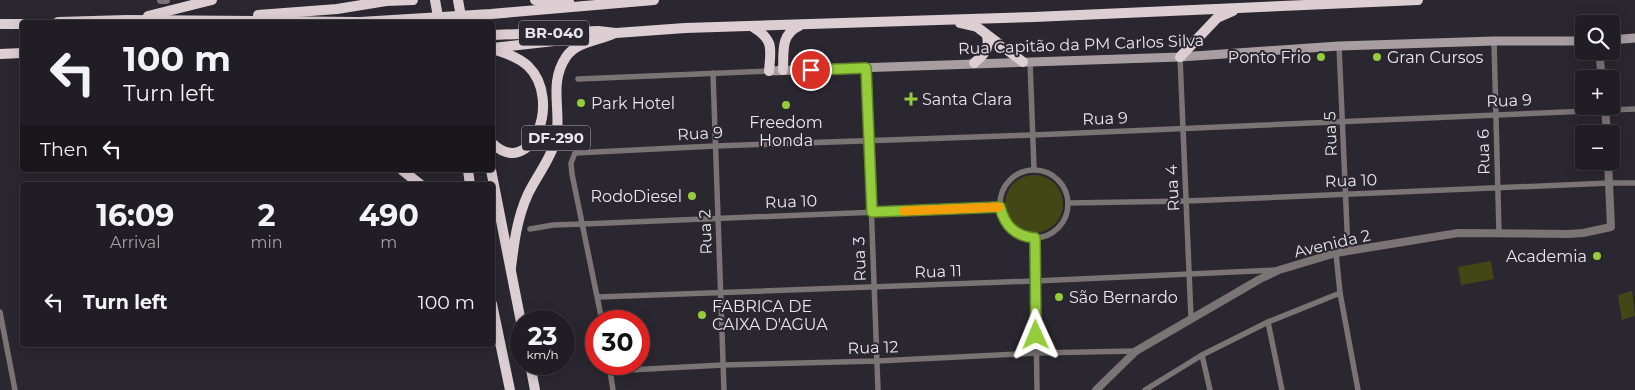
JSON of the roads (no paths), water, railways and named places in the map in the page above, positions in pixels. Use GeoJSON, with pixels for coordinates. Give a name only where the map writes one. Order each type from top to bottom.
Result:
{"type":"FeatureCollection","features":[{"type":"Feature","properties":{"kind":"highway"},"geometry":{"type":"LineString","coordinates":[[127,20],[168,12],[212,0]]}},
{"type":"Feature","properties":{"kind":"highway"},"geometry":{"type":"LineString","coordinates":[[244,20],[257,15],[337,9],[384,1],[413,0]]}},
{"type":"Feature","properties":{"kind":"highway"},"geometry":{"type":"LineString","coordinates":[[435,0],[439,20]]}},
{"type":"Feature","properties":{"kind":"highway"},"geometry":{"type":"LineString","coordinates":[[458,0],[463,20]]}},
{"type":"Feature","properties":{"kind":"highway"},"geometry":{"type":"LineString","coordinates":[[535,0],[588,3]]}},
{"type":"Feature","properties":{"kind":"highway","name":"BR-040"},"geometry":{"type":"LineString","coordinates":[[393,20],[491,14],[588,3],[654,0]]}},
{"type":"Feature","properties":{"kind":"highway","name":"BR-040"},"geometry":{"type":"LineString","coordinates":[[495,35],[598,31],[615,33],[685,28],[1418,0]]}},
{"type":"Feature","properties":{"kind":"highway"},"geometry":{"type":"LineString","coordinates":[[1180,57],[1217,18],[1229,12],[1252,7]]}},
{"type":"Feature","properties":{"kind":"highway"},"geometry":{"type":"LineString","coordinates":[[944,19],[973,25],[1026,62]]}},
{"type":"Feature","properties":{"kind":"highway"},"geometry":{"type":"LineString","coordinates":[[2,24],[20,24]]}},
{"type":"Feature","properties":{"kind":"highway"},"geometry":{"type":"LineString","coordinates":[[783,70],[786,35],[803,24]]}},
{"type":"Feature","properties":{"kind":"highway"},"geometry":{"type":"LineString","coordinates":[[752,26],[765,34],[769,40],[771,49],[769,71]]}},
{"type":"Feature","properties":{"kind":"highway"},"geometry":{"type":"LineString","coordinates":[[495,48],[615,33]]}},
{"type":"Feature","properties":{"kind":"highway","name":"DF-290"},"geometry":{"type":"LineString","coordinates":[[510,268],[516,227],[521,212],[555,142],[558,118],[555,94],[559,70],[566,56],[572,50],[615,33]]}},
{"type":"Feature","properties":{"kind":"highway"},"geometry":{"type":"LineString","coordinates":[[974,63],[987,51],[989,43],[987,36]]}},
{"type":"Feature","properties":{"kind":"highway"},"geometry":{"type":"LineString","coordinates":[[495,49],[512,56],[531,69],[539,81],[544,107],[539,129],[526,148],[510,153],[504,152],[495,145]]}},
{"type":"Feature","properties":{"kind":"highway"},"geometry":{"type":"LineString","coordinates":[[0,54],[20,53]]}},
{"type":"Feature","properties":{"kind":"highway"},"geometry":{"type":"LineString","coordinates":[[405,172],[418,182]]}},
{"type":"Feature","properties":{"kind":"highway","name":"DF-290"},"geometry":{"type":"LineString","coordinates":[[495,191],[519,310]]}},
{"type":"Feature","properties":{"kind":"highway"},"geometry":{"type":"LineString","coordinates":[[495,316],[510,390]]}},
{"type":"Feature","properties":{"kind":"highway"},"geometry":{"type":"LineString","coordinates":[[532,375],[535,390]]}},
{"type":"Feature","properties":{"kind":"main road"},"geometry":{"type":"LineString","coordinates":[[1620,39],[1635,38]]}},
{"type":"Feature","properties":{"kind":"main road","name":"Rua Capitão da PM Carlos Silva"},"geometry":{"type":"LineString","coordinates":[[769,71],[1180,57],[1339,46],[1575,40]]}},
{"type":"Feature","properties":{"kind":"street"},"geometry":{"type":"LineString","coordinates":[[161,0],[166,0]]}},
{"type":"Feature","properties":{"kind":"street","name":"Rua 6"},"geometry":{"type":"LineString","coordinates":[[1494,41],[1499,233]]}},
{"type":"Feature","properties":{"kind":"street","name":"Rua 5"},"geometry":{"type":"LineString","coordinates":[[1339,46],[1348,251]]}},
{"type":"Feature","properties":{"kind":"street","name":"Rua 4"},"geometry":{"type":"LineString","coordinates":[[1180,57],[1191,318]]}},
{"type":"Feature","properties":{"kind":"street"},"geometry":{"type":"LineString","coordinates":[[1026,62],[1033,135],[1034,169]]}},
{"type":"Feature","properties":{"kind":"street","name":"Rua 3"},"geometry":{"type":"LineString","coordinates":[[866,68],[878,390]]}},
{"type":"Feature","properties":{"kind":"street","name":"Rua Capitão da PM Carlos Silva"},"geometry":{"type":"LineString","coordinates":[[578,79],[769,71]]}},
{"type":"Feature","properties":{"kind":"street","name":"Rua 2"},"geometry":{"type":"LineString","coordinates":[[713,73],[724,390]]}},
{"type":"Feature","properties":{"kind":"street","name":"Rua 9"},"geometry":{"type":"LineString","coordinates":[[1620,108],[1635,109]]}},
{"type":"Feature","properties":{"kind":"street","name":"Rua 9"},"geometry":{"type":"LineString","coordinates":[[583,224],[572,174],[571,163],[575,153],[1343,122],[1575,110]]}},
{"type":"Feature","properties":{"kind":"street"},"geometry":{"type":"LineString","coordinates":[[1034,169],[1044,171],[1058,179],[1066,192],[1068,202],[1067,213],[1063,223],[1046,236],[1035,238],[1025,237],[1016,233],[1008,226],[1000,207],[1005,185],[1023,171],[1034,169]]}},
{"type":"Feature","properties":{"kind":"street"},"geometry":{"type":"LineString","coordinates":[[1609,170],[1610,183]]}},
{"type":"Feature","properties":{"kind":"street","name":"Avenida 2"},"geometry":{"type":"LineString","coordinates":[[1096,390],[1136,351],[1191,318],[1279,270],[1336,253],[1458,233],[1568,234],[1611,227],[1610,183]]}},
{"type":"Feature","properties":{"kind":"street","name":"Rua 10"},"geometry":{"type":"LineString","coordinates":[[1068,202],[1187,201],[1635,183]]}},
{"type":"Feature","properties":{"kind":"street","name":"Rua 10"},"geometry":{"type":"LineString","coordinates":[[530,229],[553,225],[718,220],[764,216],[1000,207]]}},
{"type":"Feature","properties":{"kind":"street"},"geometry":{"type":"LineString","coordinates":[[583,224],[600,310]]}},
{"type":"Feature","properties":{"kind":"street"},"geometry":{"type":"LineString","coordinates":[[1035,238],[1037,390]]}},
{"type":"Feature","properties":{"kind":"street"},"geometry":{"type":"LineString","coordinates":[[1336,253],[1340,293],[1358,390]]}},
{"type":"Feature","properties":{"kind":"street","name":"Rua 11"},"geometry":{"type":"LineString","coordinates":[[598,297],[1279,270]]}},
{"type":"Feature","properties":{"kind":"street"},"geometry":{"type":"LineString","coordinates":[[1145,390],[1202,355],[1268,322],[1340,293]]}},
{"type":"Feature","properties":{"kind":"street"},"geometry":{"type":"LineString","coordinates":[[0,312],[15,390]]}},
{"type":"Feature","properties":{"kind":"street"},"geometry":{"type":"LineString","coordinates":[[1268,322],[1282,390]]}},
{"type":"Feature","properties":{"kind":"street","name":"Rua 12"},"geometry":{"type":"LineString","coordinates":[[650,369],[1036,353],[1136,351]]}},
{"type":"Feature","properties":{"kind":"street"},"geometry":{"type":"LineString","coordinates":[[1202,355],[1210,390]]}},
{"type":"Feature","properties":{"kind":"street"},"geometry":{"type":"LineString","coordinates":[[611,375],[613,390]]}},
{"type":"Feature","properties":{"kind":"place","name":"Ponto Frio"},"geometry":{"type":"Point","coordinates":[1321,57]}},
{"type":"Feature","properties":{"kind":"place","name":"Gran Cursos"},"geometry":{"type":"Point","coordinates":[1377,57]}},
{"type":"Feature","properties":{"kind":"place","name":"Santa Clara"},"geometry":{"type":"Point","coordinates":[911,99]}},
{"type":"Feature","properties":{"kind":"place","name":"Park Hotel"},"geometry":{"type":"Point","coordinates":[581,103]}},
{"type":"Feature","properties":{"kind":"place","name":"Freedom Honda"},"geometry":{"type":"Point","coordinates":[786,105]}},
{"type":"Feature","properties":{"kind":"place","name":"RodoDiesel"},"geometry":{"type":"Point","coordinates":[692,196]}},
{"type":"Feature","properties":{"kind":"place","name":"Academia"},"geometry":{"type":"Point","coordinates":[1597,256]}},
{"type":"Feature","properties":{"kind":"place","name":"São Bernardo"},"geometry":{"type":"Point","coordinates":[1059,297]}},
{"type":"Feature","properties":{"kind":"place","name":"FABRICA DE CAIXA D'AGUA"},"geometry":{"type":"Point","coordinates":[702,315]}}]}
